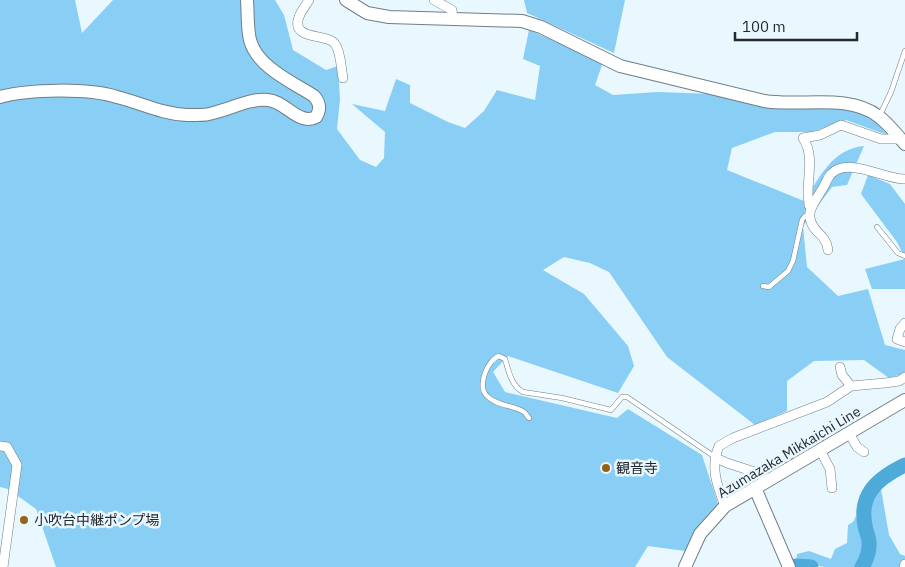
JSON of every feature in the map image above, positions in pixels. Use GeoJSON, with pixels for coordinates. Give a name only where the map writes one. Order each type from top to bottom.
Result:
{"type":"FeatureCollection","features":[{"type":"Feature","properties":{"kind":"main road"},"geometry":{"type":"LineString","coordinates":[[0,97],[38,91],[99,93],[115,96],[159,111],[187,115],[210,114],[256,100],[270,100],[303,118],[316,117],[320,107],[318,100],[276,72],[260,58],[253,48],[249,38],[247,0]]}},
{"type":"Feature","properties":{"kind":"main road"},"geometry":{"type":"LineString","coordinates":[[346,0],[367,13],[382,16],[522,21],[542,27],[628,69],[778,104],[843,103],[863,107],[879,116],[902,142]]}},
{"type":"Feature","properties":{"kind":"main road","name":"Azumazaka Mikkaichi Line"},"geometry":{"type":"LineString","coordinates":[[685,567],[700,534],[725,506],[905,400]]}},
{"type":"Feature","properties":{"kind":"main road"},"geometry":{"type":"LineString","coordinates":[[761,485],[786,562]]}},
{"type":"Feature","properties":{"kind":"street"},"geometry":{"type":"LineString","coordinates":[[310,0],[299,17],[298,24],[301,30],[308,35],[330,39],[335,44],[343,78]]}},
{"type":"Feature","properties":{"kind":"street"},"geometry":{"type":"LineString","coordinates":[[434,0],[452,10],[453,18]]}},
{"type":"Feature","properties":{"kind":"street"},"geometry":{"type":"LineString","coordinates":[[812,206],[809,205],[808,193],[809,153],[803,138],[820,134],[841,125],[881,139],[902,142]]}},
{"type":"Feature","properties":{"kind":"street"},"geometry":{"type":"LineString","coordinates":[[828,250],[827,241],[812,225],[809,216],[812,206],[832,173],[839,170],[860,168],[905,179]]}},
{"type":"Feature","properties":{"kind":"street"},"geometry":{"type":"LineString","coordinates":[[905,323],[900,329],[897,339],[905,342]]}},
{"type":"Feature","properties":{"kind":"street"},"geometry":{"type":"LineString","coordinates":[[840,367],[842,375],[851,386]]}},
{"type":"Feature","properties":{"kind":"street"},"geometry":{"type":"LineString","coordinates":[[725,506],[715,478],[719,446],[724,442],[827,402],[851,386],[886,383],[905,377]]}},
{"type":"Feature","properties":{"kind":"street"},"geometry":{"type":"LineString","coordinates":[[849,433],[857,447],[864,452]]}},
{"type":"Feature","properties":{"kind":"street"},"geometry":{"type":"LineString","coordinates":[[0,446],[7,447],[17,466],[5,515],[2,564]]}},
{"type":"Feature","properties":{"kind":"street"},"geometry":{"type":"LineString","coordinates":[[820,450],[830,469],[832,488]]}},
{"type":"Feature","properties":{"kind":"street"},"geometry":{"type":"LineString","coordinates":[[716,458],[761,474],[761,485]]}},
{"type":"Feature","properties":{"kind":"lane"},"geometry":{"type":"LineString","coordinates":[[879,116],[891,92],[905,51]]}},
{"type":"Feature","properties":{"kind":"lane"},"geometry":{"type":"LineString","coordinates":[[763,286],[769,287],[788,271],[793,261],[802,220],[805,216],[809,216]]}},
{"type":"Feature","properties":{"kind":"lane"},"geometry":{"type":"LineString","coordinates":[[877,227],[898,253],[905,256]]}},
{"type":"Feature","properties":{"kind":"lane"},"geometry":{"type":"LineString","coordinates":[[529,418],[524,412],[498,403],[486,396],[483,390],[484,376],[493,358],[499,356],[505,360],[510,378],[518,389],[523,392],[562,398],[611,410],[622,397],[627,396],[716,458]]}},
{"type":"Feature","properties":{"kind":"shaded area"},"geometry":{"type":"Polygon","coordinates":[[[0,0],[75,0],[82,33],[113,0],[275,0],[284,15],[293,50],[326,70],[338,66],[340,99],[337,129],[360,160],[376,167],[384,158],[385,132],[352,104],[385,111],[396,79],[410,85],[410,103],[448,122],[465,128],[484,111],[497,90],[535,100],[540,66],[523,59],[529,30],[603,62],[595,85],[613,95],[658,92],[713,94],[854,108],[875,120],[887,135],[846,120],[812,132],[775,132],[732,148],[727,170],[804,201],[835,158],[843,152],[864,146],[847,185],[832,187],[803,226],[807,267],[838,296],[868,289],[885,345],[905,350],[905,373],[889,378],[864,360],[814,361],[787,381],[787,411],[755,425],[667,357],[609,272],[590,263],[564,257],[543,270],[584,294],[628,346],[634,366],[618,393],[508,356],[493,372],[505,392],[617,418],[628,409],[702,455],[719,507],[685,551],[648,546],[635,567],[56,567],[36,509],[8,489],[0,487],[0,0]]]}},
{"type":"Feature","properties":{"kind":"shaded area"},"geometry":{"type":"Polygon","coordinates":[[[524,0],[625,0],[614,53],[527,13],[524,0]]]}},
{"type":"Feature","properties":{"kind":"shaded area"},"geometry":{"type":"Polygon","coordinates":[[[868,175],[890,184],[905,204],[905,258],[897,242],[861,194],[868,175]]]}},
{"type":"Feature","properties":{"kind":"shaded area"},"geometry":{"type":"Polygon","coordinates":[[[905,259],[905,289],[872,289],[865,269],[905,259]]]}},
{"type":"Feature","properties":{"kind":"shaded area"},"geometry":{"type":"Polygon","coordinates":[[[881,489],[889,535],[900,554],[905,556],[905,567],[825,567],[796,562],[797,554],[809,551],[831,559],[835,549],[847,543],[848,525],[853,522],[856,516],[862,529],[872,523],[867,509],[869,497],[881,489]]]}},
{"type":"Feature","properties":{"kind":"waterway"},"geometry":{"type":"LineString","coordinates":[[862,567],[869,545],[864,518],[864,507],[867,498],[871,490],[885,476],[905,465]]}},
{"type":"Feature","properties":{"kind":"waterway"},"geometry":{"type":"LineString","coordinates":[[792,567],[811,567]]}},
{"type":"Feature","properties":{"kind":"place","name":"観音寺"},"geometry":{"type":"Point","coordinates":[606,468]}},
{"type":"Feature","properties":{"kind":"place","name":"小吹台中継ポンプ場"},"geometry":{"type":"Point","coordinates":[24,520]}}]}
